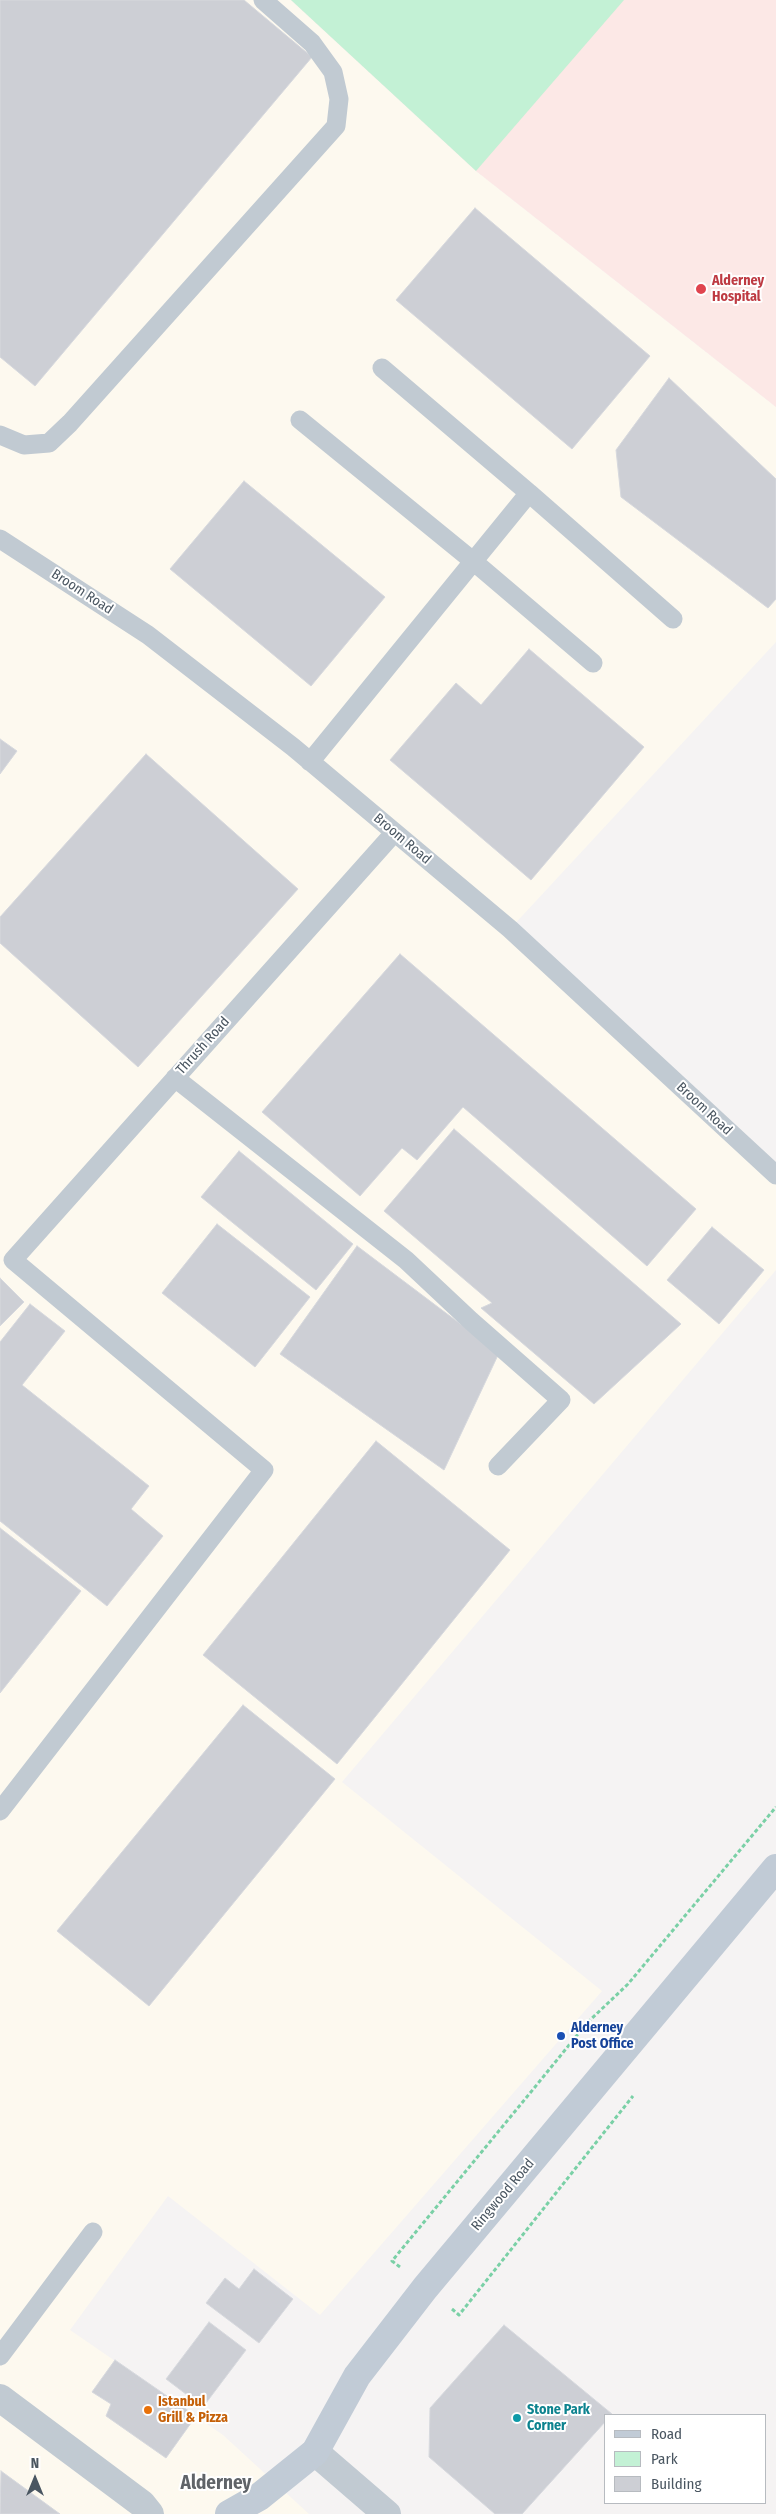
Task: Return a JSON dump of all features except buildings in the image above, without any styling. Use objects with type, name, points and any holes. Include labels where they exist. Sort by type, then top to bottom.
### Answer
[{"type":"main road","name":"Ringwood Road","points":[[229,2514],[259,2497],[315,2452],[357,2376],[425,2288],[776,1868]]},
{"type":"street","points":[[0,2398],[142,2504],[150,2514]]},
{"type":"street","points":[[315,2452],[386,2514]]},
{"type":"lane","points":[[0,435],[24,445],[49,443],[70,423],[336,126],[339,99],[333,72],[312,43],[263,0]]},
{"type":"lane","points":[[382,368],[674,619]]},
{"type":"lane","points":[[300,420],[473,561],[592,663]]},
{"type":"lane","points":[[310,762],[529,493]]},
{"type":"lane","name":"Broom Road","points":[[0,539],[148,635],[310,762],[510,929],[776,1176]]},
{"type":"lane","name":"Thrush Road","points":[[0,1811],[264,1470],[13,1260],[394,832]]},
{"type":"lane","points":[[175,1078],[406,1260],[470,1321],[561,1400],[498,1466]]},
{"type":"lane","points":[[0,2356],[93,2232]]},
{"type":"path","points":[[425,2288],[392,2261],[587,2023],[628,1984],[776,1807]]},
{"type":"shaded area","points":[[0,0],[291,0],[476,171],[776,407],[776,642],[510,929],[776,1175],[776,1270],[342,1782],[602,1991],[320,2315],[168,2196],[70,2330],[223,2435],[309,2514],[0,2514]]},
{"type":"shaded area","name":"Alderney Hospital","points":[[291,0],[776,0],[776,407],[476,171]]},
{"type":"green space","points":[[291,0],[624,0],[476,171]]},
{"type":"place","name":"Alderney Hospital","points":[[701,289]]},
{"type":"place","name":"Alderney Post Office","points":[[561,2036]]},
{"type":"place","name":"Istanbul Grill & Pizza","points":[[148,2410]]},
{"type":"place","name":"Stone Park Corner","points":[[517,2418]]},
{"type":"district","name":"Alderney","points":[[216,2484]]}]
